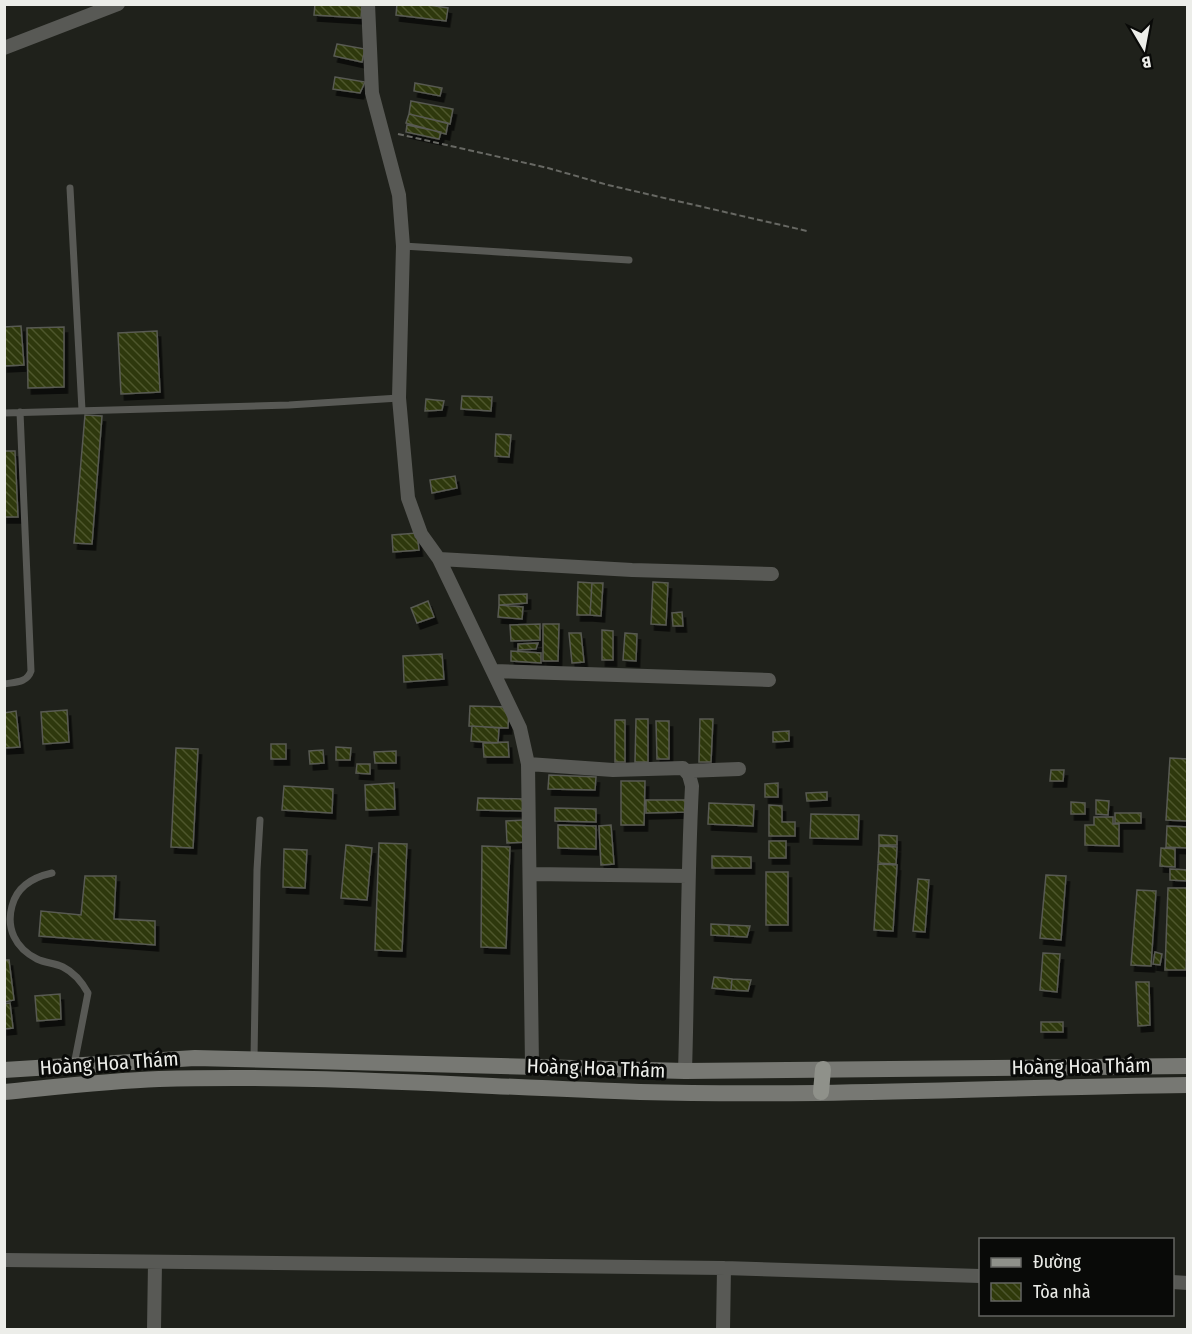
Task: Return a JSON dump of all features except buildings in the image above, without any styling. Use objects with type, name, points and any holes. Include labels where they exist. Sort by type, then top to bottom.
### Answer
[{"type":"main road","name":"Hoàng Hoa Thám","points":[[4,1070],[195,1058],[685,1071],[1188,1066]]},
{"type":"main road","points":[[822,1092],[824,1069]]},
{"type":"main road","name":"Hoàng Hoa Thám","points":[[4,1092],[157,1079],[236,1078],[426,1082],[642,1092],[822,1092],[1188,1085]]},
{"type":"street","points":[[368,4],[372,93],[399,195],[403,246],[399,398],[408,498],[421,534],[439,560],[520,728],[528,764],[532,1066]]},
{"type":"street","points":[[4,48],[118,5]]},
{"type":"street","points":[[439,560],[632,570],[772,574]]},
{"type":"street","points":[[494,671],[769,680]]},
{"type":"street","points":[[528,764],[613,770],[683,768],[689,775],[692,786],[685,1071]]},
{"type":"street","points":[[686,771],[739,769]]},
{"type":"street","points":[[531,874],[688,876]]},
{"type":"street","points":[[4,1260],[724,1268],[979,1276]]},
{"type":"street","points":[[154,1329],[156,1262]]},
{"type":"street","points":[[723,1329],[724,1268]]},
{"type":"lane","points":[[70,188],[82,410]]},
{"type":"lane","points":[[403,246],[629,260]]},
{"type":"lane","points":[[4,413],[289,405],[399,398]]},
{"type":"lane","points":[[4,684],[23,681],[31,671],[20,412]]},
{"type":"lane","points":[[254,1059],[260,820]]},
{"type":"lane","points":[[52,873],[35,877],[18,892],[9,915],[10,929],[14,939],[22,948],[36,958],[63,967],[74,974],[83,983],[88,993],[74,1066]]},
{"type":"path","points":[[380,130],[549,168],[608,185],[807,231]]}]
